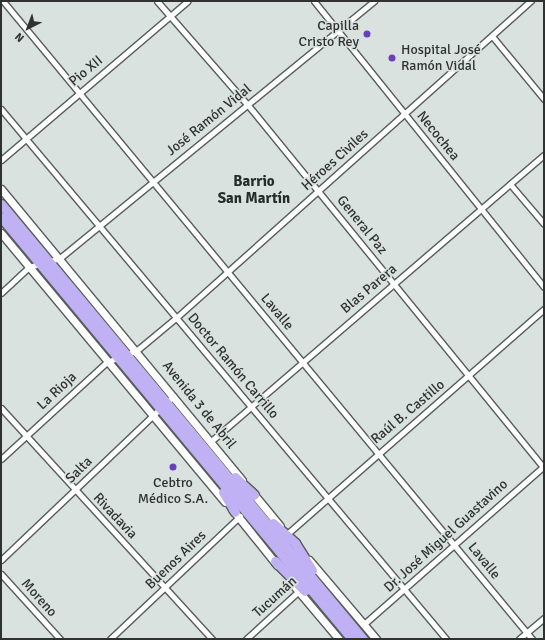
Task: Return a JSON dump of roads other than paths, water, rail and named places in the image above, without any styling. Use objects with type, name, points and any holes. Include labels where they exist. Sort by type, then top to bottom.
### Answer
[{"type":"highway","points":[[1,204],[45,264],[121,357],[248,506],[295,543],[309,581],[357,638]]},
{"type":"highway","points":[[1,217],[45,264]]},
{"type":"highway","points":[[185,433],[248,506]]},
{"type":"highway","name":"Avenida 3 de Abril","points":[[248,506],[309,581]]},
{"type":"highway","points":[[275,561],[309,581],[357,638]]},
{"type":"main road","name":"Avenida 3 de Abril","points":[[1,189],[60,258],[210,442],[248,506],[275,561]]},
{"type":"main road","name":"Avenida 3 de Abril","points":[[1,233],[151,415],[248,506],[287,534],[295,543]]},
{"type":"main road","name":"Avenida 3 de Abril","points":[[309,581],[364,624],[376,639]]},
{"type":"main road","name":"Avenida 3 de Abril","points":[[309,581],[339,639]]},
{"type":"street","name":"General Paz","points":[[157,1],[248,104],[468,377],[544,467]]},
{"type":"street","name":"Pio XII","points":[[1,160],[79,92],[188,1]]},
{"type":"street","name":"Necochea","points":[[314,1],[339,30],[544,287]]},
{"type":"street","name":"José Ramón Vidal","points":[[29,267],[45,264],[60,258],[374,1]]},
{"type":"street","name":"Héroes Civiles","points":[[136,352],[228,272],[531,1]]},
{"type":"street","name":"Lavalle","points":[[4,3],[154,180],[228,272],[532,639]]},
{"type":"street","points":[[492,36],[544,99]]},
{"type":"street","name":"Doctor Ramón Carrillo","points":[[1,109],[446,639]]},
{"type":"street","name":"Blas Parera","points":[[210,442],[544,155]]},
{"type":"street","points":[[510,184],[544,224]]},
{"type":"street","points":[[1,293],[29,267]]},
{"type":"street","name":"Raúl B. Castillo","points":[[287,534],[326,496],[468,377],[544,309]]},
{"type":"street","name":"La Rioja","points":[[1,458],[106,362],[136,352]]},
{"type":"street","name":"Salta","points":[[1,560],[75,491],[151,415],[173,396]]},
{"type":"street","name":"Rivadavia","points":[[1,408],[75,491],[212,639]]},
{"type":"street","name":"Dr. José Miguel Guastavino","points":[[364,624],[404,590],[453,542],[544,467]]},
{"type":"street","name":"Buenos Aires","points":[[110,639],[248,506]]},
{"type":"street","name":"Moreno","points":[[1,574],[60,639]]},
{"type":"street","name":"Tucumán","points":[[246,639],[309,581]]},
{"type":"street","points":[[519,639],[544,618]]},
{"type":"place","name":"Capilla Cristo Rey","points":[[367,34]]},
{"type":"place","name":"Hospital José Ramón Vidal","points":[[392,58]]},
{"type":"place","name":"Cebtro Médico S.A.","points":[[173,467]]},
{"type":"district","name":"Barrio San Martín","points":[[254,190]]}]
